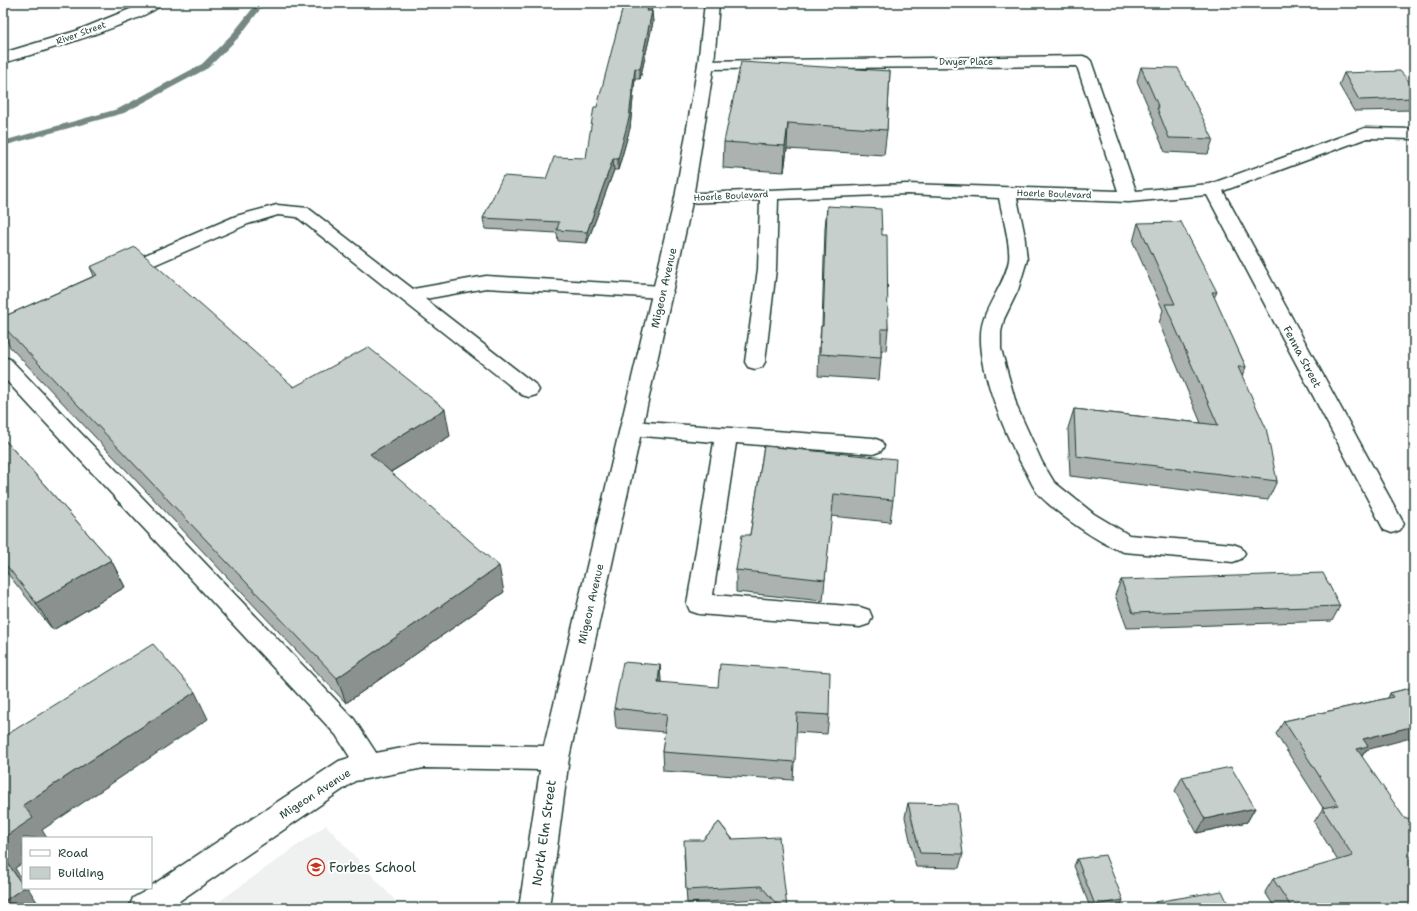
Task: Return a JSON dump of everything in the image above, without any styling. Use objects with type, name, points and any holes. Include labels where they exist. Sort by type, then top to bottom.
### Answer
[{"type":"street","name":"River Street","points":[[3,58],[53,44],[139,12],[156,3]]},
{"type":"street","name":"Migeon Avenue","points":[[144,908],[349,770],[424,756],[555,758],[684,198],[706,64],[712,3]]},
{"type":"street","name":"Dwyer Place","points":[[706,64],[1083,61],[1129,197]]},
{"type":"street","name":"Hoerle Boulevard","points":[[684,198],[907,189],[1129,197],[1213,189],[1365,133],[1414,134]]},
{"type":"street","name":"Fenna Street","points":[[1213,189],[1392,524]]},
{"type":"street","points":[[1007,193],[1016,232],[1018,260],[1008,290],[994,319],[991,332],[991,349],[1006,407],[1031,462],[1046,488],[1086,520],[1124,543],[1233,553]]},
{"type":"street","points":[[755,362],[767,269],[769,195]]},
{"type":"street","points":[[104,280],[242,220],[277,210],[302,212],[529,390]]},
{"type":"street","points":[[409,296],[486,282],[663,292]]},
{"type":"street","points":[[3,364],[345,727],[370,765]]},
{"type":"street","points":[[631,428],[872,446]]},
{"type":"street","points":[[726,435],[699,604],[860,617]]},
{"type":"street","name":"North Elm Street","points":[[534,908],[555,758]]},
{"type":"shaded area","name":"Forbes School","points":[[326,825],[402,908],[210,908]]},
{"type":"building","points":[[624,3],[650,3],[647,11],[652,11],[640,69],[635,68],[629,118],[618,159],[613,159],[587,232],[557,230],[559,222],[483,218],[503,176],[546,179],[554,157],[586,158],[594,107],[597,107]]},
{"type":"building","points":[[741,62],[890,71],[887,130],[788,123],[785,146],[724,142]]},
{"type":"building","points":[[1141,67],[1178,68],[1213,139],[1169,138],[1157,108],[1159,108]]},
{"type":"building","points":[[1400,71],[1414,87],[1414,98],[1359,100],[1344,73]]},
{"type":"building","points":[[827,206],[881,209],[882,235],[887,235],[888,329],[881,329],[881,358],[820,354],[821,326],[823,326]]},
{"type":"building","points":[[1181,222],[1217,292],[1212,292],[1246,367],[1238,367],[1266,428],[1277,481],[1076,456],[1074,409],[1218,425],[1165,304],[1175,304],[1138,223]]},
{"type":"building","points":[[135,247],[294,387],[368,347],[445,409],[370,454],[499,566],[337,678],[3,326],[3,317],[97,275],[90,267]]},
{"type":"building","points":[[3,438],[111,560],[36,603],[3,561]]},
{"type":"building","points":[[764,446],[896,459],[893,500],[834,494],[825,580],[736,570],[742,535],[750,535]]},
{"type":"building","points":[[1323,573],[1340,606],[1133,613],[1121,580]]},
{"type":"building","points":[[153,644],[195,692],[23,805],[33,818],[3,838],[3,737]]},
{"type":"building","points":[[623,662],[660,665],[658,682],[718,687],[720,664],[830,672],[829,715],[797,713],[795,762],[662,752],[667,714],[614,708]]},
{"type":"building","points":[[1414,687],[1414,726],[1363,739],[1368,746],[1357,749],[1405,819],[1414,817],[1414,905],[1402,908],[1292,908],[1273,879],[1353,856],[1322,808],[1338,805],[1284,721],[1393,697],[1390,693]]},
{"type":"building","points":[[1231,767],[1255,808],[1205,819],[1182,777]]},
{"type":"building","points":[[908,803],[957,804],[963,854],[920,853]]},
{"type":"building","points":[[719,822],[732,839],[779,837],[787,908],[780,908],[761,886],[686,890],[684,840],[703,840]]},
{"type":"building","points":[[1105,855],[1123,900],[1095,905],[1077,859]]},
{"type":"building","points":[[3,856],[22,884],[22,889],[3,902]]},
{"type":"building","points":[[1222,891],[1230,908],[1157,908],[1155,902]]},
{"type":"building","points":[[1099,906],[1100,908],[1077,908]]},
{"type":"waterway","points":[[3,144],[121,111],[205,66],[236,35],[261,3]]},
{"type":"place","name":"Forbes School","points":[[316,867]]}]
